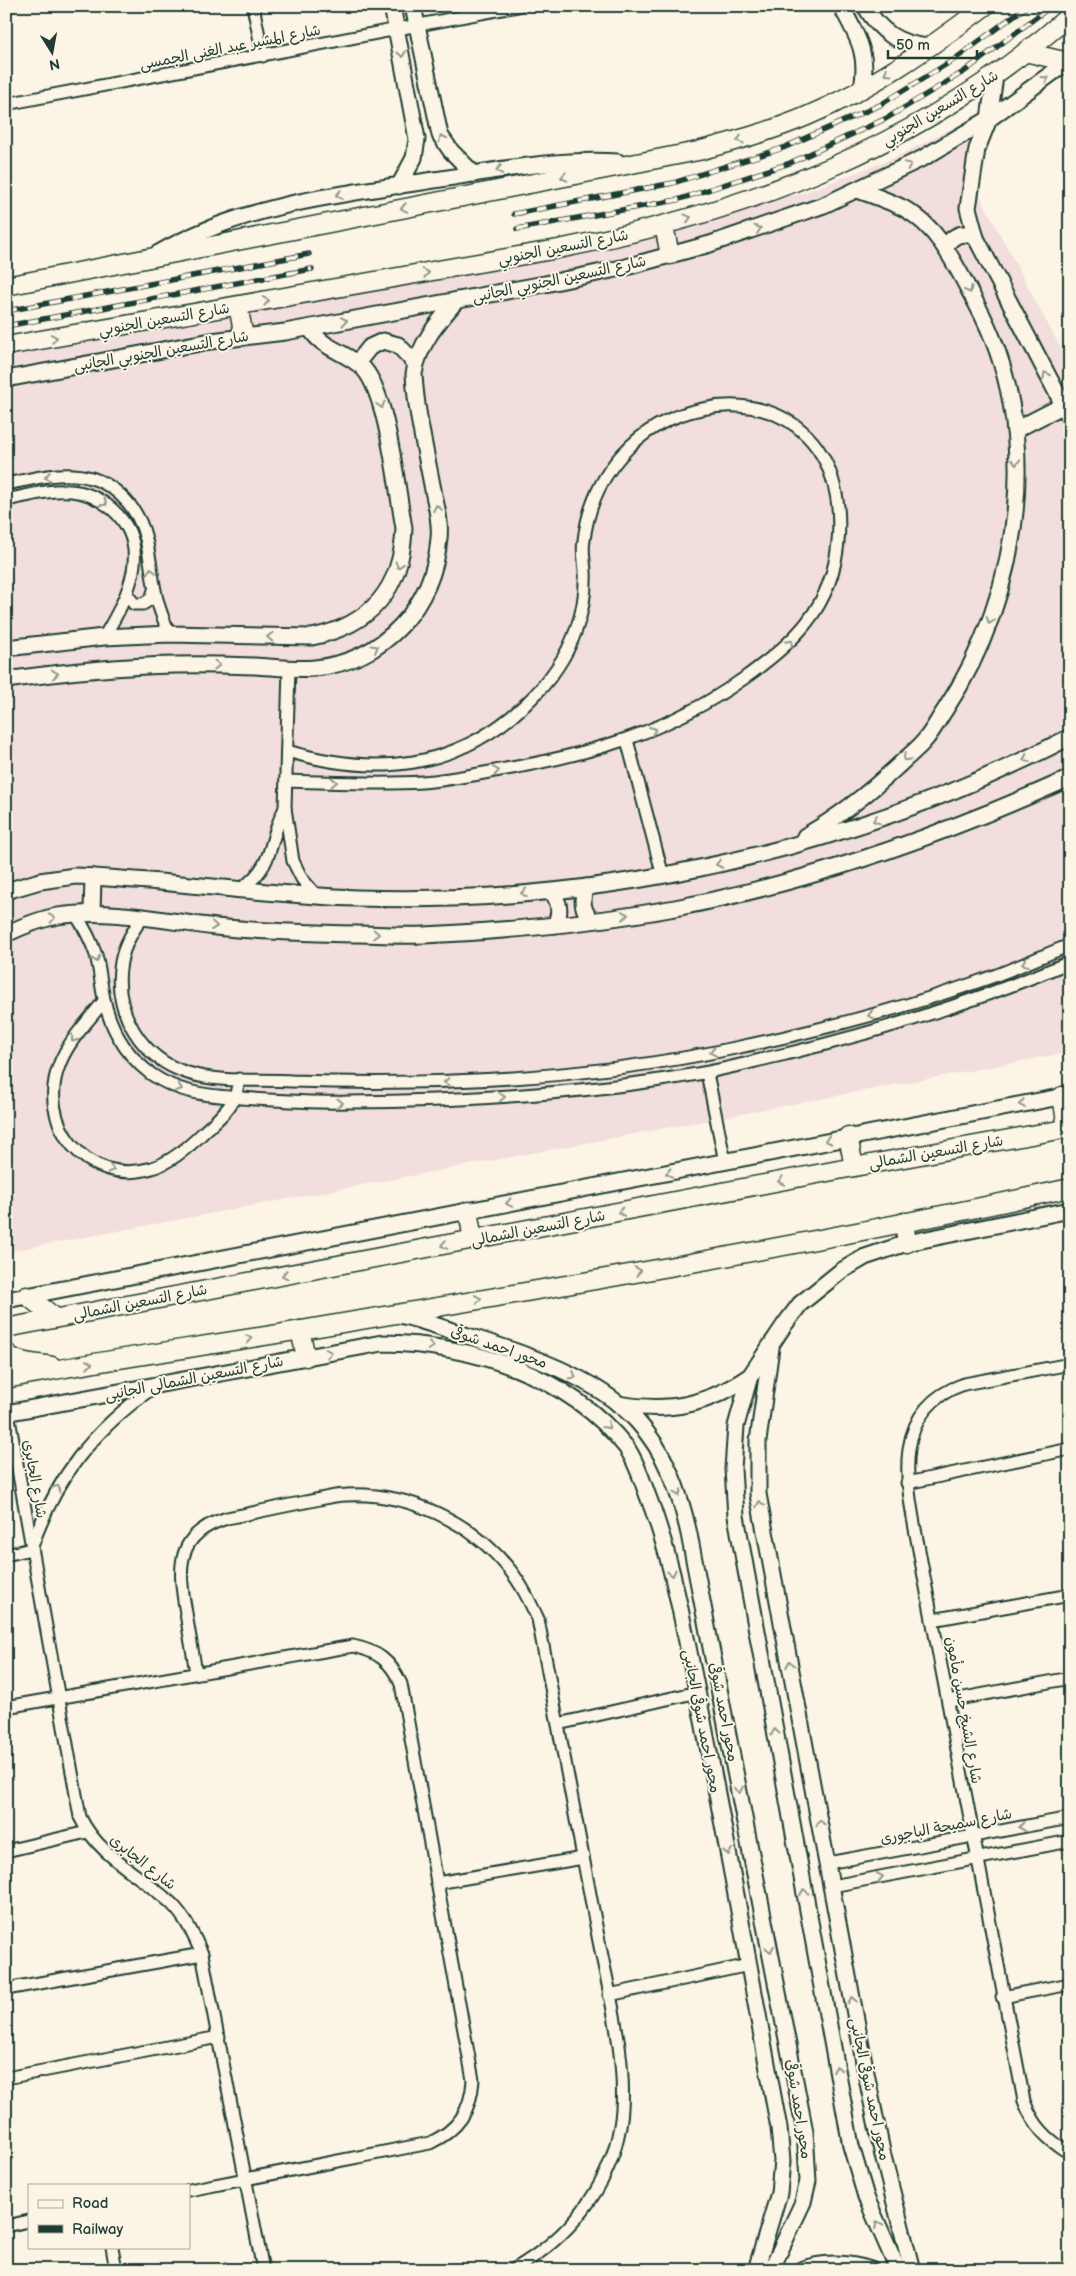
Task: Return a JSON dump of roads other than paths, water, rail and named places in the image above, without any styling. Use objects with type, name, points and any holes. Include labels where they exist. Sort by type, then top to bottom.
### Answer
[{"type":"main road","points":[[7,284],[698,151],[740,140],[806,117],[862,88],[928,47],[985,6]]},
{"type":"main road","name":"شارع التسعين الجنوبي","points":[[6,346],[549,251],[664,226],[780,188],[860,155],[919,124],[995,76],[1070,14]]},
{"type":"main road","points":[[1025,52],[1069,61]]},
{"type":"main road","points":[[664,226],[670,255]]},
{"type":"main road","points":[[238,306],[244,336]]},
{"type":"main road","points":[[1066,1096],[1068,1128]]},
{"type":"main road","name":"شارع التسعين الشمالى","points":[[6,1328],[1068,1128]]},
{"type":"main road","points":[[848,1136],[854,1167]]},
{"type":"main road","points":[[6,1379],[62,1368],[395,1314],[904,1222],[1070,1188]]},
{"type":"main road","points":[[468,1211],[473,1240]]},
{"type":"main road","points":[[904,1222],[907,1243]]},
{"type":"main road","points":[[27,1296],[56,1318]]},
{"type":"main road","points":[[6,1339],[27,1324]]},
{"type":"main road","points":[[300,1330],[306,1357]]},
{"type":"main road","points":[[6,1352],[9,1356],[23,1361],[62,1368]]},
{"type":"street","points":[[253,6],[264,56]]},
{"type":"street","points":[[392,6],[417,139],[414,158],[399,186]]},
{"type":"street","points":[[413,6],[440,135],[451,151],[474,174]]},
{"type":"street","name":"شارع المشير عبد الغنى الجمسى","points":[[12,103],[518,6]]},
{"type":"street","points":[[841,6],[864,52],[866,71],[862,88]]},
{"type":"street","points":[[865,6],[876,23],[895,40],[905,44],[928,47]]},
{"type":"street","name":"شارع التسعين الجنوبي الجانبى","points":[[6,379],[244,336],[310,328],[586,276],[670,255],[789,218],[858,190],[923,158],[989,119],[1069,61]]},
{"type":"street","points":[[995,76],[989,119],[977,149],[968,208],[976,238],[1066,412],[1015,430]]},
{"type":"street","points":[[6,115],[12,103]]},
{"type":"street","points":[[150,258],[192,235],[262,210],[474,174],[564,162],[635,163]]},
{"type":"street","points":[[784,848],[828,823],[869,794],[925,740],[977,656],[996,605],[1010,552],[1016,487],[1015,430],[1008,385],[996,348],[982,315],[945,247],[926,224],[907,210],[858,190]]},
{"type":"street","points":[[945,247],[955,236],[970,234],[976,238]]},
{"type":"street","points":[[6,680],[97,670],[175,665],[314,668],[338,664],[362,655],[383,643],[402,626],[418,607],[429,585],[437,561],[439,522],[415,386],[416,363],[425,342],[457,300]]},
{"type":"street","points":[[6,648],[104,638],[170,634],[312,637],[350,626],[366,615],[380,601],[391,585],[399,567],[403,548],[404,528],[383,412],[372,382],[357,363],[322,343],[310,328]]},
{"type":"street","points":[[357,363],[370,347],[383,341],[398,345],[416,363]]},
{"type":"street","points":[[286,751],[340,763],[372,765],[407,763],[456,752],[500,727],[548,681],[572,641],[584,599],[583,545],[587,523],[601,483],[620,454],[651,430],[675,418],[700,409],[742,406],[780,416],[810,438],[824,458],[833,480],[838,535],[834,566],[824,594],[810,620],[778,654],[692,711],[627,740],[563,757],[453,778],[421,782],[286,781]]},
{"type":"street","points":[[6,484],[60,475],[75,475],[92,478],[114,490],[133,508],[141,522],[146,539],[154,590],[170,634]]},
{"type":"street","points":[[6,500],[52,491],[70,490],[87,494],[103,502],[123,522],[132,541],[135,562],[127,594],[104,638]]},
{"type":"street","points":[[127,594],[131,601],[139,605],[151,599],[154,590]]},
{"type":"street","points":[[289,668],[285,808],[293,861],[302,879],[315,894]]},
{"type":"street","points":[[6,892],[40,881],[75,876],[354,898],[409,898],[552,892],[663,876],[784,848],[836,833],[988,777],[1070,737]]},
{"type":"street","points":[[627,740],[663,876]]},
{"type":"street","points":[[6,934],[38,921],[57,916],[92,913],[142,917],[216,927],[294,932],[413,935],[555,925],[591,920],[683,906],[822,872],[946,830],[1070,778]]},
{"type":"street","points":[[241,889],[264,867],[285,808]]},
{"type":"street","points":[[92,913],[93,877]]},
{"type":"street","points":[[586,887],[582,905],[591,920]]},
{"type":"street","points":[[552,892],[560,908],[559,917],[555,925]]},
{"type":"street","points":[[76,915],[84,927],[96,954],[107,1013],[118,1036],[132,1056],[151,1073],[173,1086],[195,1094],[308,1103],[446,1101],[560,1093],[707,1073],[825,1044],[930,1015],[1027,980],[1070,962]]},
{"type":"street","points":[[142,917],[129,938],[121,961],[120,977],[124,1010],[134,1032],[147,1048],[174,1067],[197,1075],[239,1079],[346,1083],[445,1082],[559,1074],[668,1060],[732,1049],[888,1011],[995,976],[1070,945]]},
{"type":"street","points":[[104,1001],[68,1047],[59,1064],[54,1085],[57,1121],[68,1141],[84,1156],[101,1166],[121,1172],[142,1171],[161,1165],[177,1155],[200,1136],[235,1098],[239,1079]]},
{"type":"street","points":[[820,1029],[825,1044]]},
{"type":"street","points":[[707,1073],[725,1162]]},
{"type":"street","points":[[6,1300],[725,1162],[848,1136],[1066,1096]]},
{"type":"street","points":[[898,2270],[866,2197],[851,2146],[736,1516],[733,1469],[736,1426],[750,1376],[800,1304],[841,1271],[865,1257],[907,1243],[1069,1211]]},
{"type":"street","name":"محور احمد شوقى","points":[[395,1314],[427,1321],[518,1351],[561,1369],[618,1404],[637,1421],[656,1446],[671,1474],[682,1503],[805,2132],[808,2181],[804,2202],[771,2270]]},
{"type":"street","name":"محور احمد شوقى الجانبى","points":[[382,1343],[406,1343],[486,1357],[524,1370],[596,1414],[628,1449],[660,1526],[673,1572],[698,1692],[779,2128],[782,2161],[779,2193],[756,2270]]},
{"type":"street","name":"شارع التسعين الشمالى الجانبى","points":[[7,1413],[382,1343]]},
{"type":"street","name":"محور احمد شوقى الجانبى","points":[[772,1344],[758,1441],[758,1494],[828,1863],[845,1967],[875,2118],[912,2270]]},
{"type":"street","name":"شارع الشيخ حسن مأمون","points":[[1070,1364],[964,1384],[949,1389],[932,1400],[919,1417],[911,1435],[907,1457],[907,1483],[1002,1997],[1024,2102],[1029,2115],[1037,2127],[1052,2143],[1070,2153]]},
{"type":"street","points":[[618,1404],[641,1408],[688,1405],[731,1389],[750,1376]]},
{"type":"street","points":[[6,1555],[31,1549],[41,1521],[54,1494],[80,1454],[102,1428],[128,1405],[158,1384]]},
{"type":"street","name":"شارع الجابرى","points":[[7,1413],[76,1802],[87,1832],[98,1846],[174,1906],[190,1928],[202,1954],[264,2270]]},
{"type":"street","points":[[907,1483],[1070,1449]]},
{"type":"street","points":[[196,1673],[180,1580],[180,1563],[186,1547],[196,1533],[210,1523],[227,1518],[345,1495],[378,1496],[411,1503],[433,1510],[464,1528],[495,1553],[510,1570],[526,1594],[538,1619],[609,1995],[623,2085],[620,2126],[609,2166],[590,2202],[576,2220],[548,2248],[513,2270]]},
{"type":"street","points":[[932,1620],[1070,1595]]},
{"type":"street","points":[[6,1708],[353,1646],[369,1650],[388,1662],[401,1684],[473,2080],[472,2096],[462,2120],[444,2136],[430,2143],[190,2190]]},
{"type":"street","points":[[948,1701],[1070,1678]]},
{"type":"street","points":[[558,1724],[698,1692]]},
{"type":"street","name":"شارع سميحة الباجورى","points":[[828,1863],[1070,1818]]},
{"type":"street","points":[[6,1850],[87,1832]]},
{"type":"street","points":[[832,1886],[1070,1842]]},
{"type":"street","points":[[437,1883],[583,1858]]},
{"type":"street","points":[[6,1989],[202,1954]]},
{"type":"street","points":[[609,1995],[749,1965]]},
{"type":"street","points":[[1002,1997],[1070,1984]]},
{"type":"street","points":[[6,2078],[219,2037]]},
{"type":"street","points":[[6,2226],[28,2221]]},
{"type":"street","points":[[112,2248],[116,2270]]},
{"type":"street","points":[[801,2270],[831,2264],[857,2266],[871,2270]]},
{"type":"railway","points":[[514,214],[673,183],[783,148],[880,105],[955,59],[1027,6]]},
{"type":"railway","points":[[517,229],[677,200],[790,163],[887,118],[965,71],[1051,6]]},
{"type":"railway","points":[[6,311],[309,254]]},
{"type":"railway","points":[[6,326],[312,269]]}]
